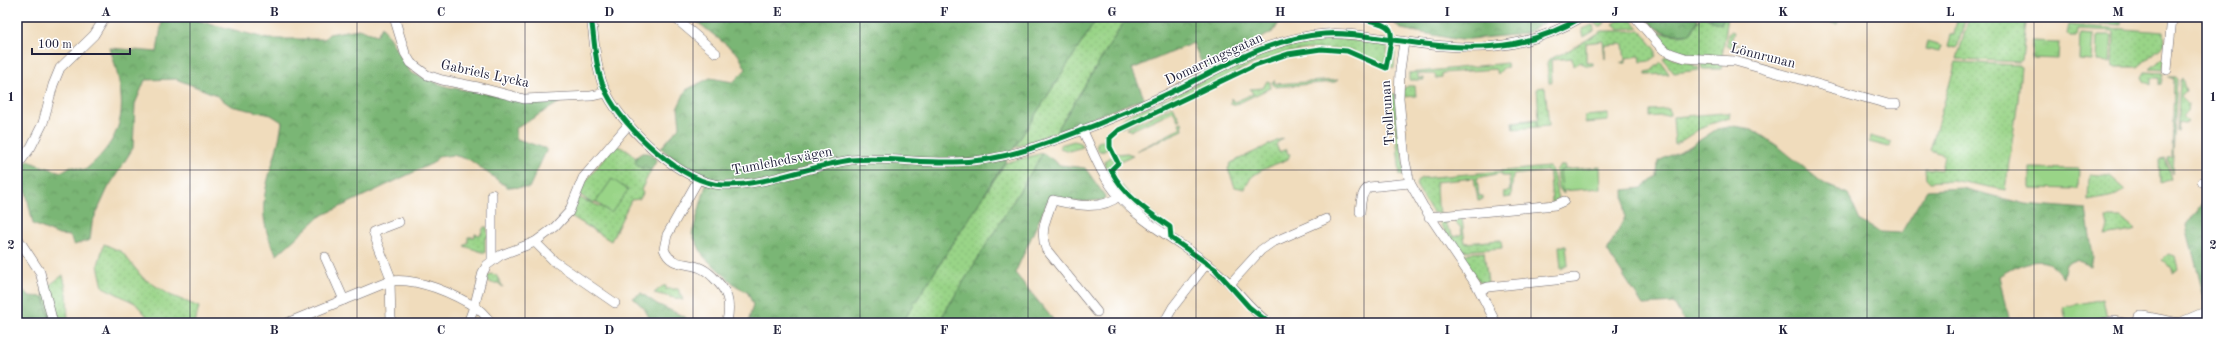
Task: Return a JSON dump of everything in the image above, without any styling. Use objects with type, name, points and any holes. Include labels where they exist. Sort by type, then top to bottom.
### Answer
[{"type":"street","points":[[17,166],[31,147],[43,123],[52,85],[60,68],[94,36],[105,17]]},
{"type":"street","name":"Gabriels Lycka","points":[[394,17],[405,53],[411,63],[427,75],[442,80],[478,86],[524,99],[591,96],[606,93]]},
{"type":"street","name":"Tumlehedsvägen","points":[[591,17],[597,59],[606,93],[629,124],[676,167],[698,180],[722,185],[743,184],[842,161],[868,158],[954,162],[979,161],[1013,154],[1049,142]]},
{"type":"street","points":[[674,17],[716,53]]},
{"type":"street","name":"Domarringsgatan","points":[[1049,142],[1165,95],[1262,48],[1286,40],[1315,35],[1344,33],[1458,48],[1509,45],[1538,38],[1582,17]]},
{"type":"street","name":"Lönnrunan","points":[[1635,17],[1664,50],[1673,54],[1685,58],[1735,61],[1888,104],[1896,104]]},
{"type":"street","points":[[2167,70],[2172,17]]},
{"type":"street","name":"Trollrunan","points":[[1404,42],[1400,70],[1399,98],[1405,160],[1410,183],[1429,217],[1480,290],[1496,323]]},
{"type":"street","points":[[468,323],[474,307],[483,272],[492,260],[535,242],[545,236],[565,217],[583,178],[629,124]]},
{"type":"street","points":[[1082,129],[1101,169],[1119,196],[1156,227],[1207,263],[1230,284],[1249,307],[1269,323]]},
{"type":"street","points":[[698,180],[667,235],[664,249],[671,260],[679,264],[695,266],[703,269],[724,289],[729,302],[727,322]]},
{"type":"street","points":[[1360,212],[1361,200],[1365,190],[1369,187],[1410,183]]},
{"type":"street","points":[[492,194],[492,260]]},
{"type":"street","points":[[1097,312],[1046,248],[1042,240],[1043,227],[1053,200],[1078,205],[1103,205],[1112,202],[1119,196]]},
{"type":"street","points":[[1429,217],[1555,205],[1564,201]]},
{"type":"street","points":[[1230,284],[1260,250],[1271,243],[1326,219]]},
{"type":"street","points":[[391,322],[391,281],[373,232],[399,222]]},
{"type":"street","points":[[17,237],[40,272],[52,323]]},
{"type":"street","points":[[535,242],[554,261],[615,303]]},
{"type":"street","points":[[325,257],[344,300]]},
{"type":"street","points":[[1164,323],[1173,306],[1207,263]]},
{"type":"street","points":[[1480,290],[1488,287],[1575,278]]},
{"type":"street","points":[[287,323],[391,281],[409,280],[427,285],[479,309],[490,323]]},
{"type":"street","points":[[2135,323],[2136,318],[2143,316],[2179,323],[2207,311]]},
{"type":"street","points":[[2102,323],[2113,321],[2124,323]]},
{"type":"green space","points":[[1600,16],[1605,21],[1600,26],[1595,21]]},
{"type":"green space","points":[[171,17],[185,17],[268,39],[324,39],[329,34],[358,29],[377,35],[382,26],[411,73],[448,87],[522,100],[565,99],[515,129],[517,139],[547,149],[529,188],[507,187],[470,160],[453,155],[438,157],[433,163],[319,217],[277,255],[268,237],[264,220],[264,204],[266,188],[279,140],[282,122],[271,115],[231,106],[214,94],[176,79],[145,80],[135,104],[133,148],[108,188],[92,223],[90,240],[74,245],[70,236],[59,235],[33,224],[25,187],[17,178],[17,174],[28,160],[35,164],[61,172],[71,166],[85,170],[100,156],[111,142],[121,114],[119,84],[110,48],[157,52],[162,20]]},
{"type":"green space","points":[[691,17],[1098,17],[902,323],[748,323],[753,305],[748,293],[735,285],[704,257],[692,234],[708,178],[683,167],[661,148],[680,126],[678,107],[686,90],[710,78],[733,82],[746,69],[738,54]]},
{"type":"green space","points":[[1098,17],[1127,17],[1056,132],[1014,148]]},
{"type":"green space","points":[[1127,17],[1282,17],[1274,31],[1205,71],[1193,43],[1132,69],[1144,98],[1056,132]]},
{"type":"green space","points":[[1381,17],[1555,17],[1524,34],[1460,40],[1401,29],[1389,19]]},
{"type":"green space","points":[[1624,17],[1629,17],[1639,28],[1619,29],[1613,24]]},
{"type":"green space","points":[[1645,17],[1697,17],[1698,20],[1691,33],[1677,34],[1660,30]]},
{"type":"green space","points":[[1701,17],[1707,17],[1721,24],[1724,17],[1728,17],[1722,56],[1694,56],[1669,49],[1652,32],[1679,35],[1691,33]]},
{"type":"green space","points":[[1707,17],[1724,17],[1721,24],[1708,19]]},
{"type":"green space","points":[[1825,17],[1839,17],[1837,24],[1824,21]]},
{"type":"green space","points":[[1949,17],[1966,17],[1956,48],[1948,46],[1951,35],[1954,35],[1957,20]]},
{"type":"green space","points":[[1969,17],[2007,17],[2026,23],[2022,60],[2019,62],[1957,59]]},
{"type":"green space","points":[[2068,17],[2121,17],[2121,25],[2068,21]]},
{"type":"green space","points":[[1593,25],[1594,31],[1584,37],[1582,29]]},
{"type":"green space","points":[[2069,25],[2164,32],[2165,44],[2138,67],[2113,67],[2114,31],[2077,29],[2076,37],[2070,37],[2067,34]]},
{"type":"green space","points":[[1602,31],[1641,31],[1656,50],[1656,56],[1649,61],[1641,62],[1640,56],[1626,58],[1626,63],[1620,63],[1625,61],[1623,44],[1605,45],[1605,59],[1603,41],[1586,43],[1586,63],[1593,63],[1593,65],[1588,66],[1579,62],[1573,66],[1572,58],[1551,60],[1552,82],[1549,83],[1547,63],[1549,59],[1564,53]]},
{"type":"green space","points":[[1731,31],[1734,32],[1731,42],[1734,43],[1732,47],[1727,45],[1728,33]]},
{"type":"green space","points":[[2080,33],[2094,34],[2092,61],[2079,60]]},
{"type":"green space","points":[[2098,35],[2112,35],[2110,62],[2097,61]]},
{"type":"green space","points":[[1332,38],[1384,44],[1388,49],[1385,64],[1381,66],[1352,51],[1340,49],[1309,49],[1281,54],[1254,64],[1121,128],[1117,124],[1133,113],[1265,53],[1309,41]]},
{"type":"green space","points":[[2032,41],[2059,42],[2058,59],[2032,58]]},
{"type":"green space","points":[[1927,42],[1941,46],[1939,52],[1925,49]]},
{"type":"green space","points":[[1391,48],[1395,52],[1394,68],[1388,66]]},
{"type":"green space","points":[[1667,56],[1694,64],[1694,67],[1698,67],[1699,70],[1674,73],[1663,59]]},
{"type":"green space","points":[[2162,58],[2164,59],[2163,70],[2149,69]]},
{"type":"green space","points":[[1661,62],[1669,74],[1646,75],[1646,72],[1651,71]]},
{"type":"green space","points":[[1956,62],[2018,65],[2021,67],[2018,100],[2005,190],[1953,180],[1930,182],[1926,178],[1925,168],[1941,170],[1944,155],[1930,150]]},
{"type":"green space","points":[[1507,63],[1508,67],[1503,68],[1498,74],[1495,69],[1442,73],[1442,78],[1436,79],[1435,74],[1418,74],[1418,78],[1424,78],[1424,80],[1409,80],[1409,73]]},
{"type":"green space","points":[[1722,63],[1721,69],[1702,69],[1701,64]]},
{"type":"green space","points":[[2145,72],[2163,73],[2161,84],[2159,85],[2159,78],[2151,78],[2151,85],[2144,81],[2142,77]]},
{"type":"green space","points":[[2168,77],[2176,77],[2177,80],[2172,174],[2167,158],[2172,157],[2174,79]]},
{"type":"green space","points":[[2182,78],[2186,92],[2181,97],[2188,104],[2187,111],[2182,115],[2188,121],[2185,123],[2179,122],[2177,132],[2180,81]]},
{"type":"green space","points":[[1274,80],[1275,84],[1338,80],[1335,82],[1275,87],[1272,83]]},
{"type":"green space","points":[[1267,81],[1270,82],[1270,88],[1235,105],[1231,104],[1231,98],[1234,102],[1253,94],[1250,89],[1263,88]]},
{"type":"green space","points":[[1408,86],[1415,86],[1416,96],[1403,97],[1403,89]]},
{"type":"green space","points":[[1545,87],[1549,126],[1537,127],[1536,120],[1514,122],[1513,129],[1512,122],[1539,119],[1537,88]]},
{"type":"green space","points":[[1392,94],[1396,94],[1405,176],[1400,175]]},
{"type":"green space","points":[[1173,106],[1180,120],[1178,120],[1173,111],[1130,131],[1129,129],[1126,129]]},
{"type":"green space","points":[[1669,109],[1670,115],[1650,117],[1650,110]]},
{"type":"green space","points":[[1730,113],[1729,118],[1704,126],[1675,145],[1673,117]]},
{"type":"green space","points":[[1608,114],[1608,121],[1585,123],[1585,116]]},
{"type":"green space","points":[[1537,120],[1537,127],[1514,129],[1514,122]]},
{"type":"green space","points":[[1182,122],[1183,130],[1136,151],[1181,128],[1179,123]]},
{"type":"green space","points":[[1734,126],[1752,129],[1779,147],[1824,184],[1848,194],[1860,221],[1880,232],[1901,233],[1927,190],[1962,188],[2025,204],[2086,209],[2093,257],[2091,266],[2076,260],[2066,264],[2063,278],[2050,264],[2038,261],[2024,264],[1999,276],[2009,323],[1685,323],[1674,303],[1643,305],[1607,251],[1625,217],[1624,190],[1642,188],[1657,176],[1658,161],[1689,147],[1717,129]]},
{"type":"green space","points":[[1870,136],[1891,142],[1889,147],[1869,142]]},
{"type":"green space","points":[[1283,138],[1276,144],[1279,152],[1287,149],[1287,153],[1290,154],[1288,159],[1256,173],[1247,183],[1245,189],[1235,187],[1228,169],[1231,163]]},
{"type":"green space","points":[[1102,140],[1106,142],[1108,146],[1106,150],[1102,152],[1098,150],[1096,146],[1098,142]]},
{"type":"green space","points":[[1074,141],[1080,143],[1083,147],[1069,151],[1060,148],[1060,145]]},
{"type":"green space","points":[[617,146],[632,154],[641,168],[651,170],[641,190],[643,193],[640,199],[631,200],[611,241],[571,216],[578,197],[611,213],[612,179],[596,202],[590,202],[579,194],[583,185],[613,147]]},
{"type":"green space","points":[[642,153],[649,153],[657,160],[651,170],[641,168],[636,165],[636,157]]},
{"type":"green space","points":[[1043,153],[938,323],[902,323],[1005,163]]},
{"type":"green space","points":[[1043,153],[1060,165],[1085,168],[1105,196],[1104,200],[1078,202],[1050,196],[1015,273],[1056,323],[938,323]]},
{"type":"green space","points":[[1127,153],[1133,155],[1118,162],[1115,154]]},
{"type":"green space","points":[[1113,155],[1117,163],[1105,169],[1104,161]]},
{"type":"green space","points":[[2165,158],[2171,179],[2161,183],[2160,159]]},
{"type":"green space","points":[[1560,166],[1565,166],[1565,170],[1560,171],[1564,194],[1558,189],[1556,170]]},
{"type":"green space","points":[[1549,167],[1553,172],[1558,198],[1552,203],[1550,176],[1548,171],[1513,175],[1511,197],[1504,198],[1503,192],[1510,191],[1509,176],[1502,176],[1501,173],[1477,178],[1479,196],[1483,196],[1483,199],[1478,200],[1474,178],[1436,182],[1437,206],[1439,207],[1440,213],[1433,213],[1416,185],[1418,180],[1422,178]]},
{"type":"green space","points":[[1600,167],[1601,188],[1562,191],[1560,170]]},
{"type":"green space","points":[[2030,168],[2079,169],[2078,189],[2030,188]]},
{"type":"green space","points":[[1109,169],[1131,197],[1167,226],[1164,230],[1140,210],[1112,180],[1106,171]]},
{"type":"green space","points":[[2090,174],[2110,176],[2126,190],[2114,196],[2088,201]]},
{"type":"green space","points":[[612,179],[628,190],[611,213],[596,202]]},
{"type":"green space","points":[[2207,196],[2207,301],[2205,301],[2186,226]]},
{"type":"green space","points":[[1462,218],[1465,243],[1501,240],[1502,248],[1463,251],[1465,255],[1469,253],[1484,252],[1488,283],[1483,284],[1478,280],[1440,224],[1443,220],[1448,219],[1449,222],[1445,224],[1454,237],[1462,234],[1461,228],[1455,221],[1456,219]]},
{"type":"green space","points":[[2106,218],[2122,218],[2135,229],[2133,231],[2105,236],[2108,227]]},
{"type":"green space","points":[[484,227],[487,227],[488,237],[485,238],[485,253],[464,246],[468,243],[468,237],[475,237],[475,234],[480,235]]},
{"type":"green space","points":[[104,244],[122,252],[143,278],[170,295],[199,307],[195,323],[153,323],[135,303],[103,287],[98,265]]},
{"type":"green space","points":[[1559,246],[1566,246],[1568,265],[1561,269]]},
{"type":"green space","points":[[2169,254],[2175,256],[2178,269],[2173,273],[2173,269],[2162,261]]},
{"type":"green space","points":[[490,274],[496,275],[503,287],[498,283],[491,283],[486,278]]},
{"type":"green space","points":[[63,275],[67,294],[68,323],[51,323],[43,290]]},
{"type":"green space","points":[[663,286],[666,286],[666,289],[678,289],[683,300],[654,293]]},
{"type":"green space","points":[[17,292],[26,292],[29,296],[44,297],[51,323],[17,323]]},
{"type":"green space","points":[[641,293],[657,304],[685,317],[691,323],[652,323],[644,308],[633,298]]},
{"type":"green space","points":[[2103,299],[2107,318],[2083,323],[2067,323],[2063,307]]},
{"type":"cycle path","points":[[591,17],[600,76],[607,94],[615,108],[656,152],[673,165],[690,175],[707,182],[723,185],[771,179],[851,160],[877,159],[963,162],[1008,155],[1044,144],[1096,125],[1165,95],[1242,57],[1282,42],[1303,37],[1325,34],[1344,34],[1449,47],[1494,46],[1516,43],[1538,37],[1560,29],[1582,17]]},
{"type":"cycle path","points":[[1269,323],[1249,307],[1215,269],[1171,238],[1170,227],[1145,209],[1122,187],[1111,170],[1118,163],[1110,147],[1110,138],[1119,130],[1255,65],[1288,54],[1321,49],[1347,51],[1386,68],[1391,43],[1390,30],[1386,26],[1379,23],[1354,17]]}]
